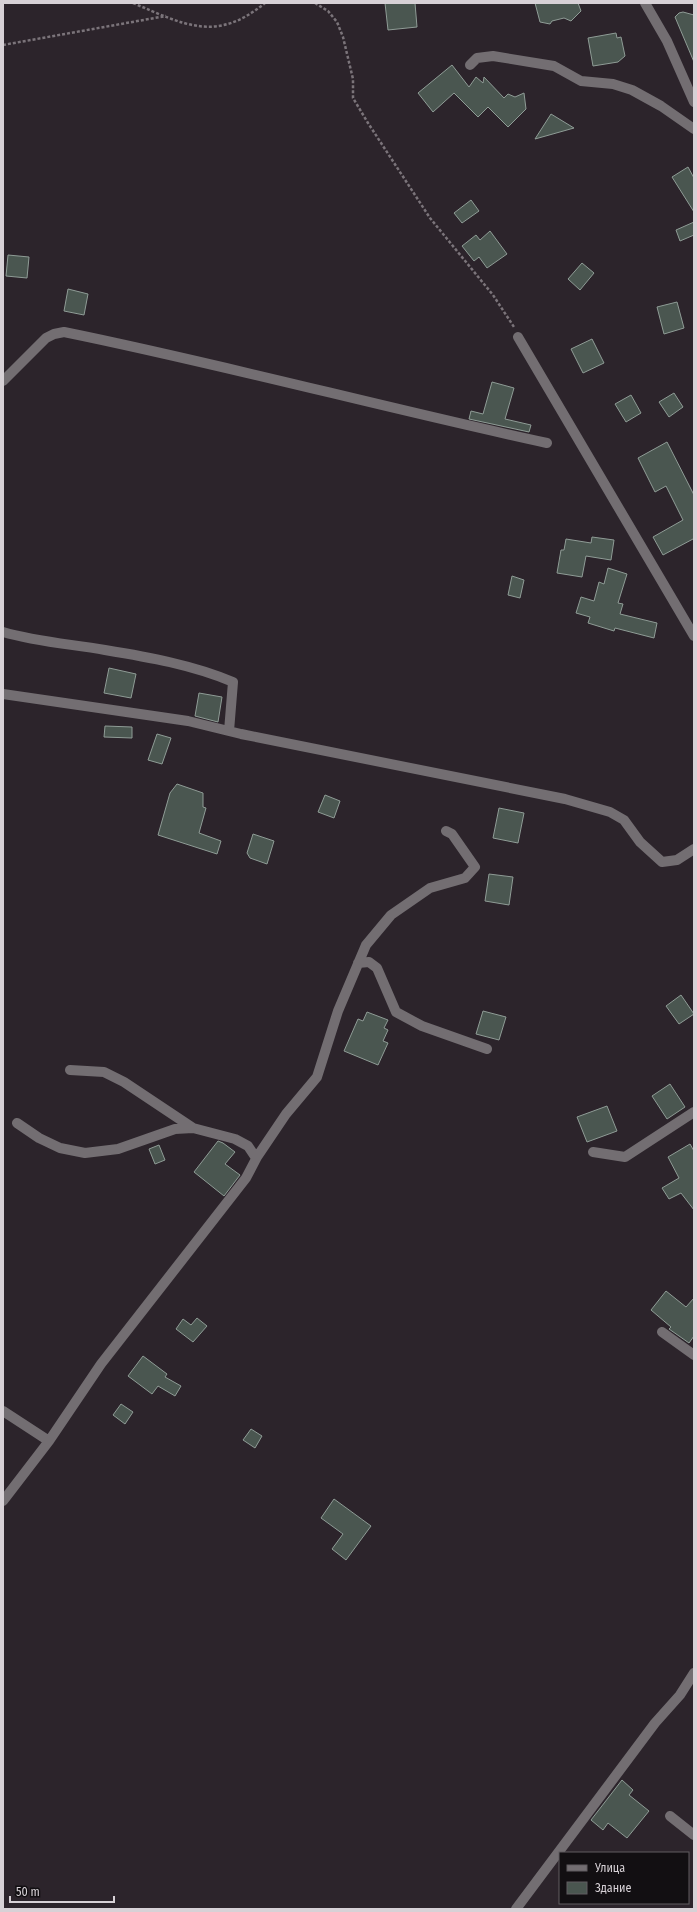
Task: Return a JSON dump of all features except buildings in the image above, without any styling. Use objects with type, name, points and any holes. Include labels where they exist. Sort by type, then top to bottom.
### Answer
[{"type":"street","points":[[645,3],[667,41],[694,102]]},
{"type":"street","points":[[470,66],[477,58],[493,56],[554,66],[580,81],[613,84],[632,90],[661,106],[694,129]]},
{"type":"street","points":[[3,381],[46,338],[54,334],[64,332],[182,356],[401,410],[547,443]]},
{"type":"street","points":[[518,337],[694,636]]},
{"type":"street","points":[[3,632],[27,639],[106,650],[207,671],[233,682],[229,731]]},
{"type":"street","points":[[3,694],[188,721],[229,731],[542,795],[610,812],[624,820],[640,842],[662,862],[677,860],[694,849]]},
{"type":"street","points":[[3,1501],[48,1441],[100,1364],[246,1178],[256,1158],[286,1114],[317,1078],[338,1011],[366,945],[391,915],[430,888],[465,878],[475,867],[452,834],[446,832]]},
{"type":"street","points":[[358,963],[369,962],[377,968],[396,1012],[422,1026],[487,1049]]},
{"type":"street","points":[[70,1070],[104,1072],[124,1082],[194,1128]]},
{"type":"street","points":[[593,1152],[625,1157],[694,1112]]},
{"type":"street","points":[[17,1123],[39,1138],[60,1148],[85,1153],[118,1149],[174,1129],[194,1128],[235,1139],[248,1146],[256,1158]]},
{"type":"street","points":[[662,1332],[694,1355]]},
{"type":"street","points":[[3,1411],[48,1441]]},
{"type":"street","points":[[516,1909],[654,1723],[680,1695],[694,1673]]},
{"type":"street","points":[[670,1816],[694,1835]]},
{"type":"path","points":[[133,3],[166,16],[201,27],[221,27],[250,15],[265,3]]},
{"type":"path","points":[[315,3],[328,12],[337,22],[344,37],[351,67],[353,98],[368,123],[430,218],[493,295],[512,322],[518,337]]},
{"type":"path","points":[[3,44],[166,16]]}]
